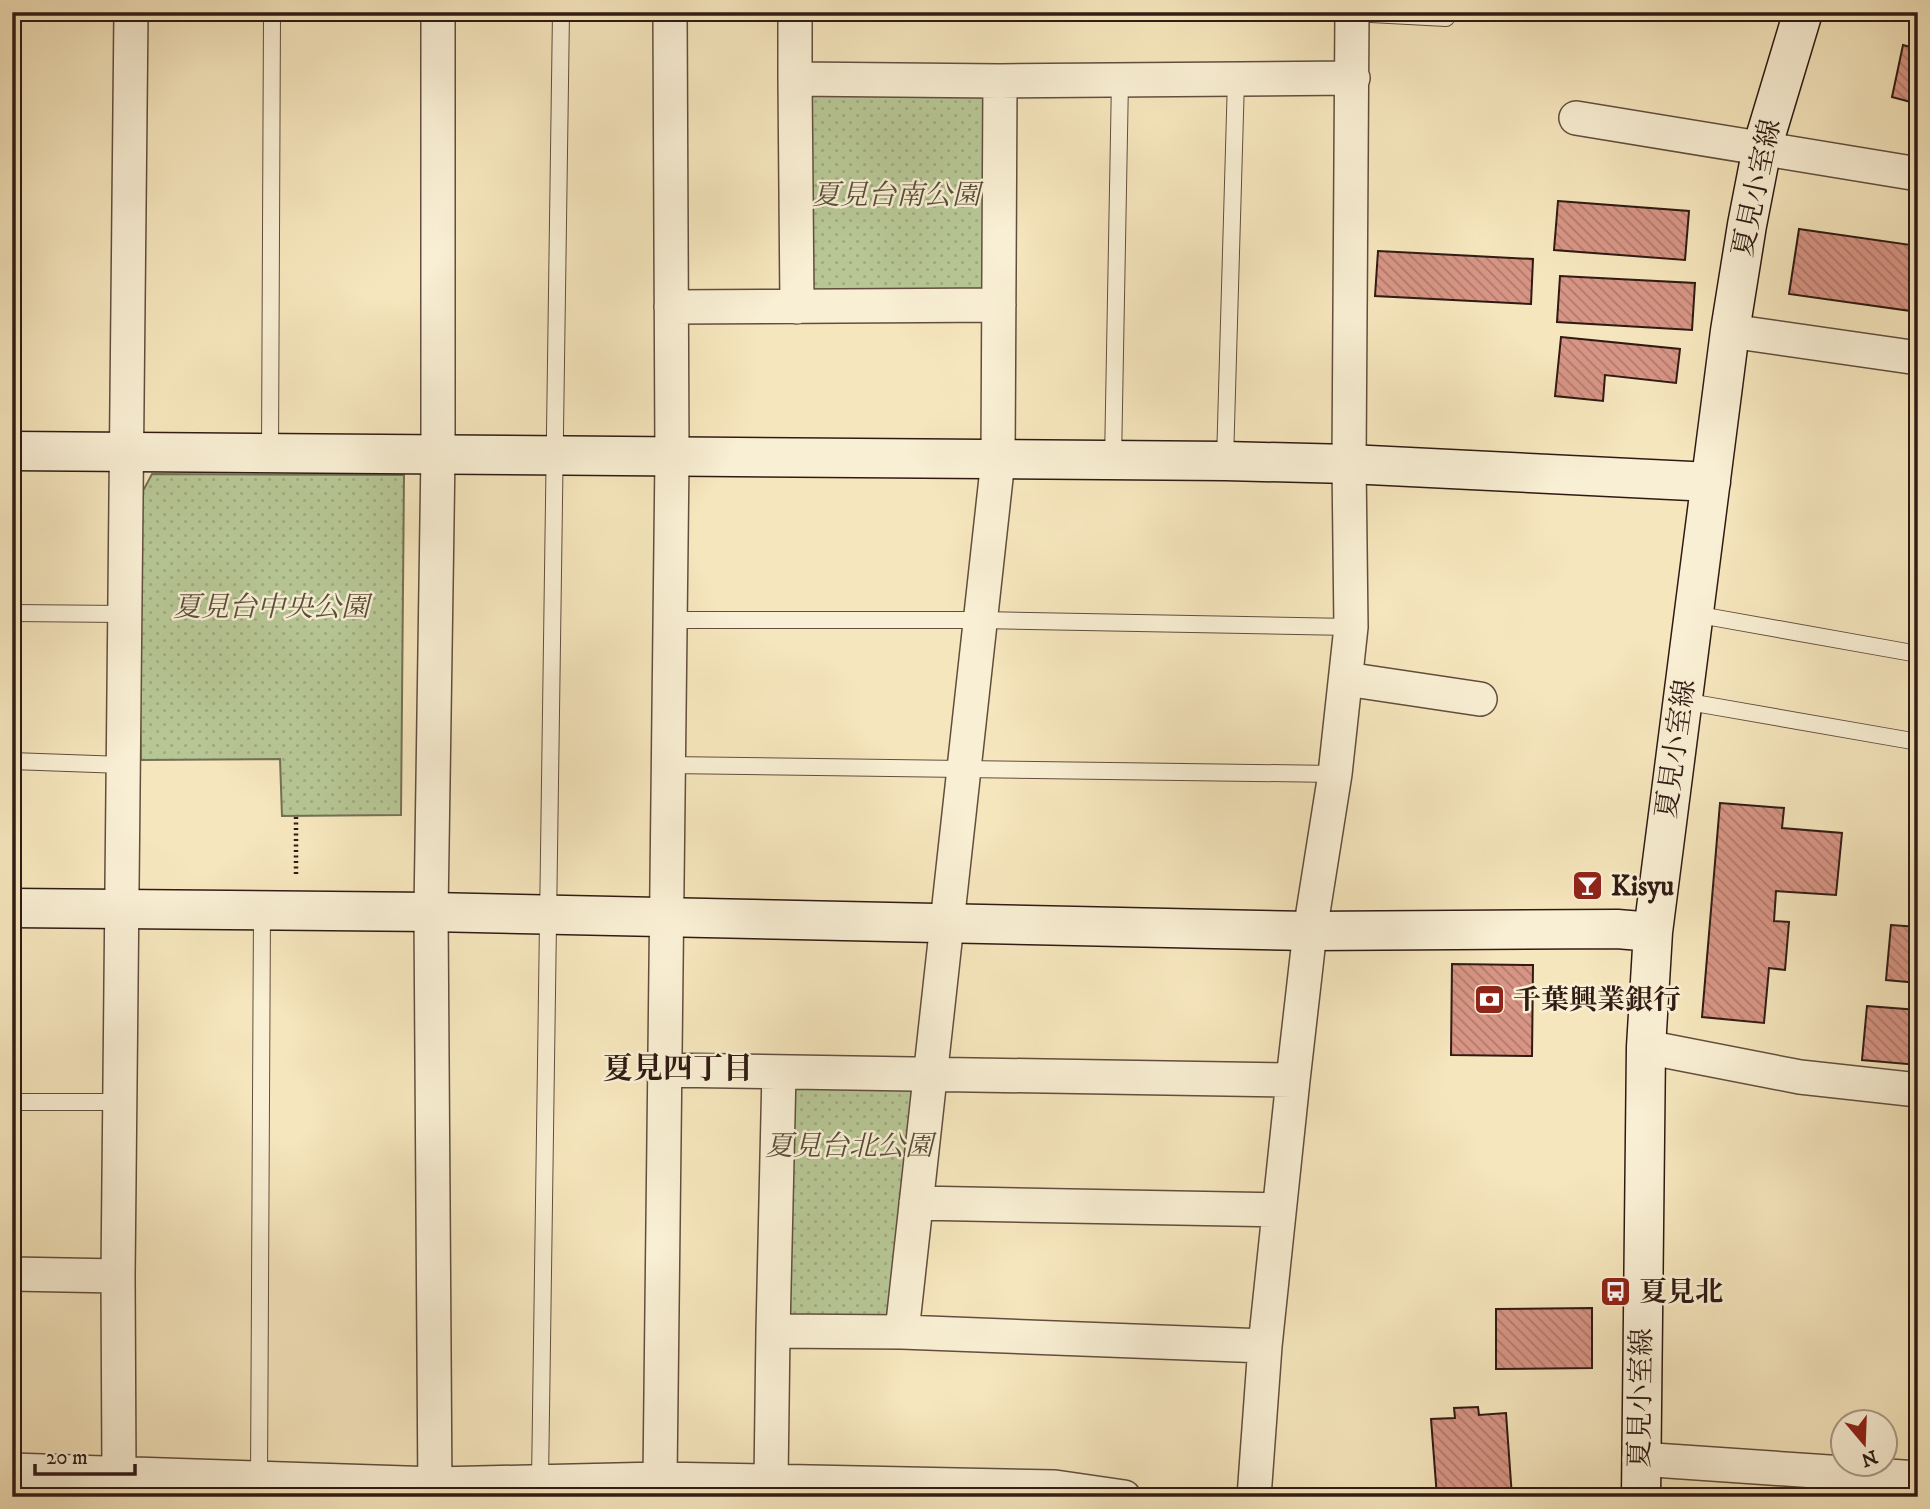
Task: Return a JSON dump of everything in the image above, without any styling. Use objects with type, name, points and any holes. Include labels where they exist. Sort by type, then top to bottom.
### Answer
[{"type":"street","points":[[128,1479],[118,1276],[131,12]]},
{"type":"street","points":[[418,12],[430,454]]},
{"type":"street","points":[[436,1490],[423,912],[438,12]]},
{"type":"street","points":[[660,1479],[672,457],[670,12]]},
{"type":"street","points":[[795,12],[797,307]]},
{"type":"street","name":"夏見小室線","points":[[1641,1497],[1639,1459],[1646,1046],[1653,932],[1730,331],[1762,148],[1803,12]]},
{"type":"street","points":[[1254,1497],[1265,1346],[1293,1080],[1310,931],[1335,774],[1350,627],[1352,13]]},
{"type":"street","points":[[795,79],[1000,81],[1353,78]]},
{"type":"street","points":[[902,1332],[998,460],[1000,81]]},
{"type":"street","points":[[1576,118],[1918,174]]},
{"type":"street","points":[[671,307],[999,305]]},
{"type":"street","points":[[1730,331],[1918,358]]},
{"type":"street","points":[[12,451],[1225,461],[1349,464],[1711,482]]},
{"type":"street","points":[[1346,679],[1480,699]]},
{"type":"street","points":[[12,908],[666,916],[1310,931],[1617,929],[1653,932]]},
{"type":"street","points":[[1646,1046],[1800,1077],[1918,1090]]},
{"type":"street","points":[[664,1070],[1293,1080]]},
{"type":"street","points":[[771,1481],[779,1072]]},
{"type":"street","points":[[916,1203],[1279,1210]]},
{"type":"street","points":[[12,1274],[118,1276]]},
{"type":"street","points":[[774,1331],[902,1332],[1265,1346]]},
{"type":"street","points":[[1639,1459],[1918,1478]]},
{"type":"street","points":[[12,1470],[128,1479],[259,1479],[436,1490],[540,1482],[660,1479],[1055,1487],[1124,1497]]},
{"type":"lane","points":[[270,453],[272,12]]},
{"type":"lane","points":[[540,1482],[561,12]]},
{"type":"lane","points":[[1352,13],[1446,18]]},
{"type":"lane","points":[[1225,461],[1236,79]]},
{"type":"lane","points":[[1113,461],[1120,80]]},
{"type":"lane","points":[[12,613],[124,614]]},
{"type":"lane","points":[[1694,614],[1918,654]]},
{"type":"lane","points":[[670,620],[981,620],[1350,627]]},
{"type":"lane","points":[[1683,701],[1918,742]]},
{"type":"lane","points":[[12,761],[123,765]]},
{"type":"lane","points":[[668,765],[1335,774]]},
{"type":"lane","points":[[259,1479],[279,910]]},
{"type":"lane","points":[[12,1102],[119,1102]]},
{"type":"path","points":[[279,910],[296,816]]},
{"type":"green space","name":"夏見台南公園","points":[[984,95],[985,294],[811,295],[804,96]]},
{"type":"green space","name":"夏見台中央公園","points":[[152,474],[404,475],[401,815],[282,816],[280,759],[141,760],[136,504]]},
{"type":"green space","name":"夏見台北公園","points":[[789,1084],[915,1088],[894,1321],[785,1319]]},
{"type":"building","points":[[1623,12],[1682,12],[1682,19],[1623,15]]},
{"type":"building","points":[[1903,45],[1918,49],[1918,104],[1892,97]]},
{"type":"building","points":[[1558,201],[1689,211],[1685,260],[1554,250]]},
{"type":"building","points":[[1799,229],[1918,246],[1918,312],[1789,294]]},
{"type":"building","points":[[1378,251],[1533,259],[1531,304],[1375,296]]},
{"type":"building","points":[[1560,276],[1695,283],[1692,330],[1557,322]]},
{"type":"building","points":[[1561,337],[1680,349],[1676,383],[1605,375],[1603,401],[1555,396]]},
{"type":"building","points":[[1720,803],[1784,808],[1782,828],[1842,833],[1836,895],[1776,891],[1774,921],[1789,922],[1785,970],[1769,968],[1764,1023],[1702,1017]]},
{"type":"building","points":[[1891,925],[1918,927],[1918,983],[1886,980]]},
{"type":"building","points":[[1452,964],[1533,965],[1532,1056],[1451,1055]]},
{"type":"building","points":[[1867,1006],[1918,1010],[1918,1065],[1862,1060]]},
{"type":"building","points":[[1592,1308],[1592,1368],[1496,1369],[1496,1309]]},
{"type":"building","points":[[1478,1407],[1479,1415],[1506,1413],[1512,1497],[1437,1497],[1431,1419],[1455,1418],[1454,1408]]},
{"type":"building","points":[[1836,1485],[1837,1497],[1681,1497],[1681,1494]]},
{"type":"place","name":"Kisyu","points":[[1588,886]]},
{"type":"place","name":"千葉興業銀行","points":[[1490,1000]]},
{"type":"place","name":"夏見北","points":[[1616,1292]]},
{"type":"district","name":"夏見四丁目","points":[[678,1069]]}]
